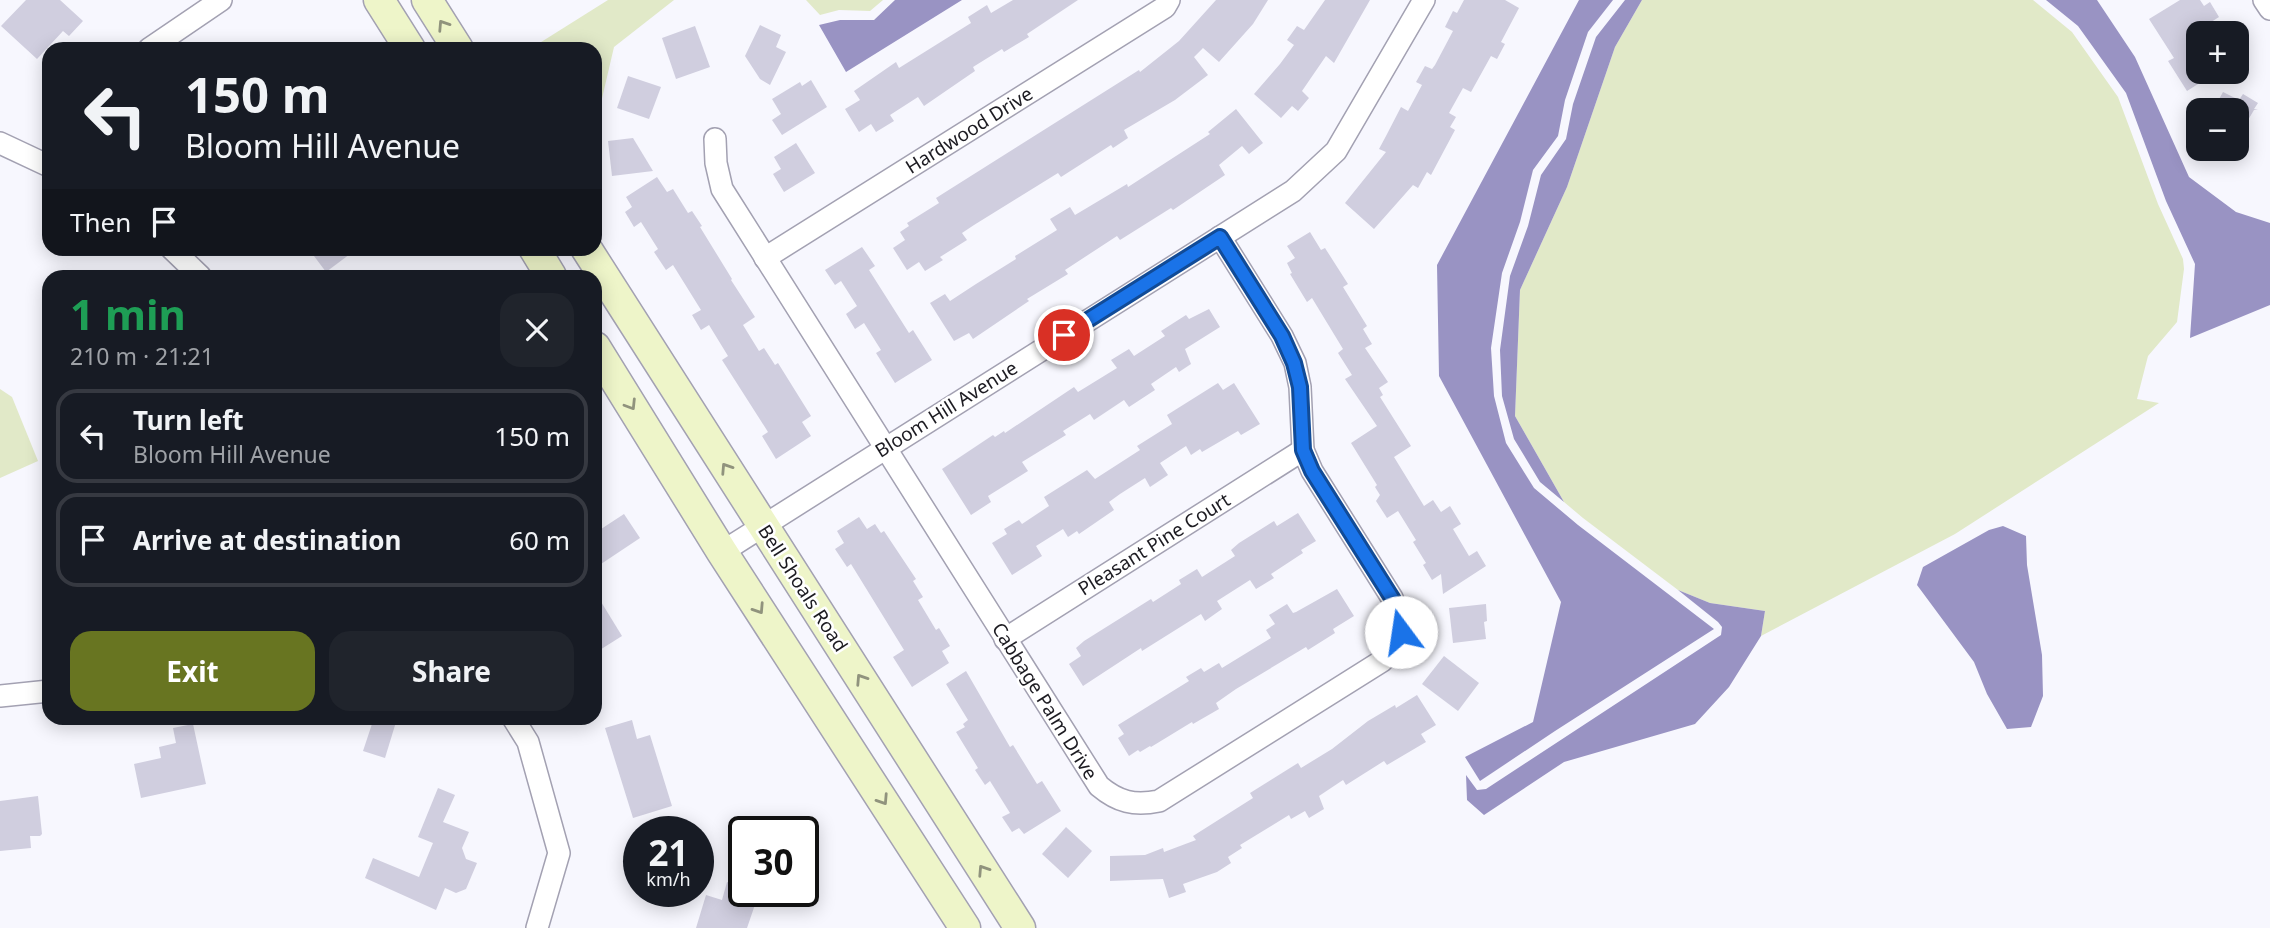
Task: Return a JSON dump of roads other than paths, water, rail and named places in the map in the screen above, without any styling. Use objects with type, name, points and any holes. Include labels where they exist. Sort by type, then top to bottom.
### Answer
[{"type":"main road","points":[[379,0],[406,42]]},
{"type":"main road","points":[[427,0],[454,42]]},
{"type":"main road","name":"Bell Shoals Road","points":[[602,273],[1020,928]]},
{"type":"main road","points":[[602,358],[722,552],[965,928]]},
{"type":"street","points":[[159,42],[221,0]]},
{"type":"street","name":"Hardwood Drive","points":[[765,258],[1165,7],[1169,0]]},
{"type":"street","name":"Bloom Hill Avenue","points":[[722,552],[1293,191],[1336,150],[1424,0]]},
{"type":"street","points":[[2264,0],[2270,9]]},
{"type":"street","name":"Cabbage Palm Drive","points":[[715,139],[716,163],[722,189],[1099,786],[1112,797],[1127,803],[1142,805],[1158,802],[1382,662],[1395,648],[1401,632],[1399,613],[1392,598],[1312,471],[1303,450],[1300,387],[1294,363],[1282,336],[1220,237]]},
{"type":"street","points":[[0,143],[42,163]]},
{"type":"street","points":[[179,256],[194,270]]},
{"type":"street","name":"Pleasant Pine Court","points":[[1005,639],[1303,450]]},
{"type":"street","points":[[0,696],[42,692]]},
{"type":"street","points":[[517,725],[528,742],[559,853],[537,928]]}]
